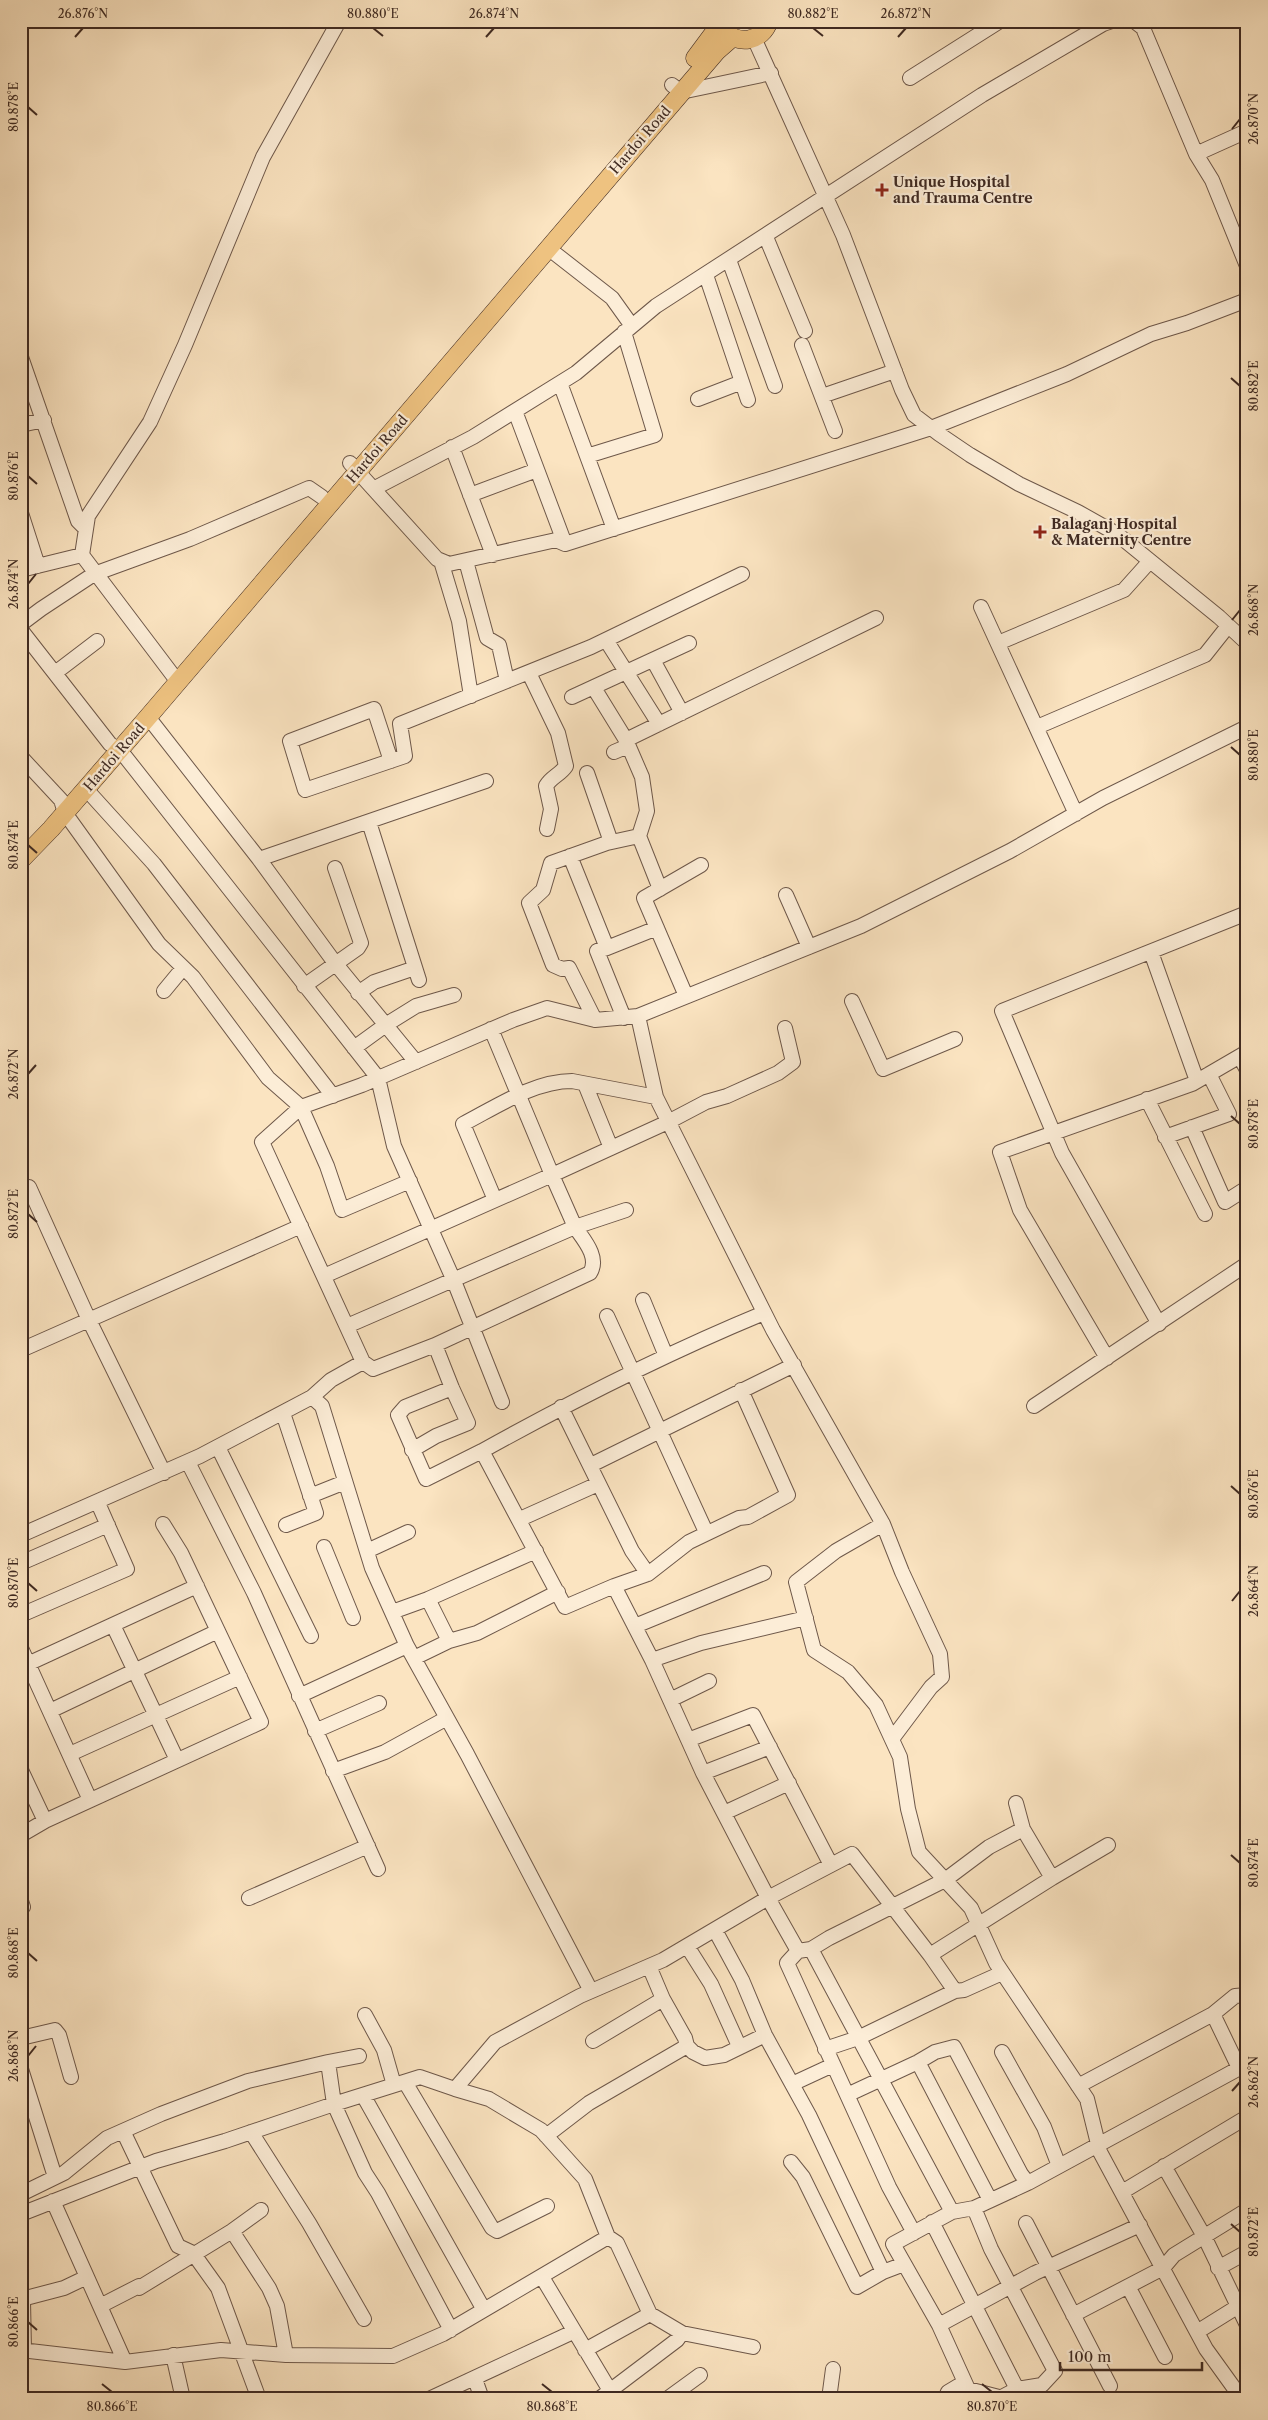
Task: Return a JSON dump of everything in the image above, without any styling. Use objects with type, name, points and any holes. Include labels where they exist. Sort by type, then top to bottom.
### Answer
[{"type":"main road","points":[[721,22],[725,31],[733,37],[742,40],[760,35],[768,21]]},
{"type":"main road","name":"Hardoi Road","points":[[21,844],[86,788],[115,747],[148,717],[174,677],[322,497],[355,467],[548,248],[677,88],[721,22]]},
{"type":"main road","name":"Hardoi Road","points":[[21,860],[63,807],[677,88],[733,37]]},
{"type":"street","points":[[174,677],[94,574],[82,555],[88,516],[150,422],[186,345],[263,157],[339,21]]},
{"type":"street","points":[[910,78],[1000,21]]},
{"type":"street","points":[[375,488],[515,411],[576,373],[656,306],[827,198],[982,95],[1103,24],[1112,21]]},
{"type":"street","points":[[1134,21],[1143,28],[1196,154],[1212,180],[1247,266]]},
{"type":"street","points":[[754,38],[827,198],[895,371],[914,414],[970,455],[1019,484],[1078,512],[1117,534],[1247,643]]},
{"type":"street","points":[[677,88],[771,73]]},
{"type":"street","points":[[1196,154],[1247,131]]},
{"type":"street","points":[[766,237],[805,331]]},
{"type":"street","points":[[548,248],[612,298],[628,329],[655,434],[587,456]]},
{"type":"street","points":[[729,260],[775,386]]},
{"type":"street","points":[[706,275],[748,400]]},
{"type":"street","points":[[355,467],[437,560],[449,564],[556,540],[565,544],[931,428],[1067,374],[1151,334],[1187,323],[1247,300]]},
{"type":"street","points":[[802,345],[835,431]]},
{"type":"street","points":[[21,357],[78,521],[86,529]]},
{"type":"street","points":[[822,396],[895,371]]},
{"type":"street","points":[[698,399],[742,382]]},
{"type":"street","points":[[560,383],[614,529]]},
{"type":"street","points":[[515,411],[565,544]]},
{"type":"street","points":[[21,425],[44,420]]},
{"type":"street","points":[[452,447],[493,555]]},
{"type":"street","points":[[470,495],[537,470]]},
{"type":"street","points":[[21,624],[40,609],[94,574],[190,539],[309,488],[322,497]]},
{"type":"street","points":[[21,513],[38,566]]},
{"type":"street","points":[[21,570],[82,555]]},
{"type":"street","points":[[440,561],[459,621],[471,696]]},
{"type":"street","points":[[466,561],[487,638],[499,646],[507,682]]},
{"type":"street","points":[[998,643],[1124,590],[1150,561]]},
{"type":"street","points":[[390,761],[374,709],[290,741],[305,790],[405,756],[400,724],[507,682],[606,640],[742,574]]},
{"type":"street","points":[[982,607],[1076,814]]},
{"type":"street","points":[[614,752],[659,724],[876,618]]},
{"type":"street","points":[[1036,727],[1205,655],[1228,626]]},
{"type":"street","points":[[21,630],[378,1078],[394,1146],[454,1281],[502,1402]]},
{"type":"street","points":[[606,640],[659,724]]},
{"type":"street","points":[[55,673],[97,641]]},
{"type":"street","points":[[572,697],[688,643]]},
{"type":"street","points":[[653,660],[682,713]]},
{"type":"street","points":[[529,672],[558,733],[566,766],[561,774],[550,779],[546,786],[551,809],[547,829]]},
{"type":"street","points":[[594,688],[627,743],[642,777],[647,811],[640,836],[660,889]]},
{"type":"street","points":[[148,717],[258,859],[358,993],[387,1024],[416,1062]]},
{"type":"street","points":[[491,1029],[552,1175],[575,1226],[587,1244],[593,1260],[590,1273],[435,1345],[373,1369],[364,1362],[262,1142],[301,1107],[378,1078],[491,1029],[547,1008],[595,1020],[631,1017],[809,947],[861,926],[1010,851],[1076,814],[1247,727]]},
{"type":"street","points":[[21,757],[63,807],[159,944],[193,977],[268,1078],[301,1107],[327,1166],[342,1210],[410,1181]]},
{"type":"street","points":[[587,773],[611,842]]},
{"type":"street","points":[[258,859],[486,781]]},
{"type":"street","points":[[86,788],[154,864],[333,1096]]},
{"type":"street","points":[[358,993],[374,982],[417,974],[369,822]]},
{"type":"street","points":[[595,1020],[569,968],[562,969],[553,965],[529,903],[543,890],[551,863],[611,842],[640,836]]},
{"type":"street","points":[[570,856],[607,948]]},
{"type":"street","points":[[686,996],[644,898],[701,865]]},
{"type":"street","points":[[304,986],[358,948],[362,943],[335,868]]},
{"type":"street","points":[[786,895],[809,947]]},
{"type":"street","points":[[1159,1324],[1094,1213],[1054,1133],[1002,1011],[1247,913]]},
{"type":"street","points":[[657,928],[598,951],[631,1017],[656,1097],[668,1122],[764,1313],[883,1524],[902,1572],[940,1654],[942,1677],[931,1687],[892,1738]]},
{"type":"street","points":[[1151,952],[1203,1078],[1229,1114],[1165,1137]]},
{"type":"street","points":[[164,991],[183,968]]},
{"type":"street","points":[[354,1048],[416,1006],[454,995]]},
{"type":"street","points":[[852,1000],[883,1068],[955,1040]]},
{"type":"street","points":[[324,1276],[552,1175],[668,1122],[706,1102],[727,1096],[778,1073],[793,1062],[785,1028]]},
{"type":"street","points":[[1107,1358],[1020,1210],[1000,1152],[1203,1078],[1243,1054],[1247,1070]]},
{"type":"street","points":[[496,1200],[463,1124],[518,1095],[559,1081],[656,1097]]},
{"type":"street","points":[[585,1084],[611,1148]]},
{"type":"street","points":[[1147,1099],[1205,1214]]},
{"type":"street","points":[[1192,1128],[1225,1202],[1247,1188]]},
{"type":"street","points":[[29,1187],[89,1320],[164,1473]]},
{"type":"street","points":[[347,1326],[454,1281],[575,1226],[626,1210]]},
{"type":"street","points":[[21,1350],[301,1226]]},
{"type":"street","points":[[1034,1406],[1247,1264]]},
{"type":"street","points":[[643,1300],[666,1356]]},
{"type":"street","points":[[452,1388],[405,1406],[398,1415],[426,1479],[482,1451],[561,1407],[632,1372],[764,1313]]},
{"type":"street","points":[[607,1316],[658,1431],[706,1532]]},
{"type":"street","points":[[412,1450],[436,1436],[468,1423],[435,1345]]},
{"type":"street","points":[[21,1535],[164,1473],[218,1447],[312,1397],[331,1380],[364,1362]]},
{"type":"street","points":[[591,1465],[794,1365]]},
{"type":"street","points":[[482,1451],[520,1519],[565,1607],[648,1574],[689,1542],[706,1532],[739,1518],[748,1517],[788,1495],[741,1390]]},
{"type":"street","points":[[312,1397],[322,1406],[367,1551],[410,1652],[447,1718],[591,1991]]},
{"type":"street","points":[[561,1407],[632,1550],[648,1574]]},
{"type":"street","points":[[283,1413],[316,1513],[286,1525]]},
{"type":"street","points":[[218,1447],[311,1636]]},
{"type":"street","points":[[188,1462],[254,1593],[378,1869]]},
{"type":"street","points":[[310,1496],[345,1482]]},
{"type":"street","points":[[520,1519],[598,1484]]},
{"type":"street","points":[[21,1615],[127,1569],[98,1502]]},
{"type":"street","points":[[21,1835],[45,1821],[261,1722],[181,1553],[162,1524]]},
{"type":"street","points":[[883,1524],[836,1551],[796,1582],[814,1650],[848,1672],[876,1705],[900,1757],[908,1809],[919,1852],[971,1908],[1002,1973],[1087,2099],[1100,2152],[1206,2349],[1242,2399]]},
{"type":"street","points":[[21,1563],[108,1525]]},
{"type":"street","points":[[367,1551],[408,1532]]},
{"type":"street","points":[[324,1547],[353,1618]]},
{"type":"street","points":[[392,1612],[428,1599],[536,1551]]},
{"type":"street","points":[[635,1626],[764,1573]]},
{"type":"street","points":[[25,1666],[197,1586]]},
{"type":"street","points":[[614,1586],[652,1660],[703,1773],[768,1898],[804,1950],[858,2038],[952,2212]]},
{"type":"street","points":[[299,1696],[410,1652],[477,1633],[558,1592]]},
{"type":"street","points":[[428,1599],[450,1641]]},
{"type":"street","points":[[652,1660],[701,1643],[806,1618]]},
{"type":"street","points":[[113,1625],[178,1760]]},
{"type":"street","points":[[50,1711],[218,1631]]},
{"type":"street","points":[[21,1648],[25,1666],[50,1711],[90,1800]]},
{"type":"street","points":[[70,1754],[240,1677]]},
{"type":"street","points":[[670,1700],[710,1681]]},
{"type":"street","points":[[315,1731],[379,1703]]},
{"type":"street","points":[[688,1740],[753,1715],[831,1865]]},
{"type":"street","points":[[333,1772],[385,1752],[447,1718]]},
{"type":"street","points":[[703,1773],[770,1746]]},
{"type":"street","points":[[21,1770],[45,1821]]},
{"type":"street","points":[[724,1813],[789,1783]]},
{"type":"street","points":[[1016,1803],[1023,1829],[1052,1878]]},
{"type":"street","points":[[914,2232],[889,2187],[787,1963],[804,1950],[892,1908],[945,1880],[989,1847],[1023,1829]]},
{"type":"street","points":[[249,1898],[368,1846]]},
{"type":"street","points":[[930,1955],[1052,1878],[1108,1846]]},
{"type":"street","points":[[455,2089],[495,2042],[591,1991],[649,1966],[687,1946],[768,1898],[852,1854],[956,1991]]},
{"type":"street","points":[[715,1930],[742,1980],[765,2035],[809,2115],[883,2272]]},
{"type":"street","points":[[687,1946],[710,1984],[739,2046]]},
{"type":"street","points":[[649,1966],[685,2038],[687,2046],[693,2052],[706,2058],[724,2055],[739,2046],[758,2040],[765,2035]]},
{"type":"street","points":[[825,2049],[858,2038],[956,1991],[964,1990],[1002,1973]]},
{"type":"street","points":[[1078,2086],[1213,2014],[1235,1996],[1247,1994]]},
{"type":"street","points":[[593,2041],[664,1999]]},
{"type":"street","points":[[968,2388],[939,2325],[893,2244],[952,2212],[974,2208],[1028,2182],[1243,2066],[1213,2014]]},
{"type":"street","points":[[365,2015],[400,2084],[492,2228],[497,2231],[547,2206]]},
{"type":"street","points":[[21,2038],[55,2030],[59,2035],[71,2077]]},
{"type":"street","points":[[546,2136],[589,2103],[687,2046]]},
{"type":"street","points":[[847,2094],[881,2080],[935,2052],[954,2047],[1021,2174],[1028,2182]]},
{"type":"street","points":[[1002,2052],[1044,2127],[1059,2166]]},
{"type":"street","points":[[21,2194],[64,2173],[107,2138],[123,2131],[248,2081],[359,2056]]},
{"type":"street","points":[[328,2062],[334,2104],[365,2173],[378,2193],[451,2330]]},
{"type":"street","points":[[918,2062],[990,2200]]},
{"type":"street","points":[[792,2084],[833,2065]]},
{"type":"street","points":[[21,2069],[55,2178]]},
{"type":"street","points":[[21,2214],[142,2167],[420,2077],[489,2099],[541,2130],[585,2179],[608,2237],[616,2243],[650,2314],[682,2333],[753,2347]]},
{"type":"street","points":[[363,2095],[484,2310]]},
{"type":"street","points":[[1122,2192],[1247,2116]]},
{"type":"street","points":[[123,2131],[142,2167],[178,2246],[193,2253],[218,2288],[240,2352],[259,2399]]},
{"type":"street","points":[[251,2132],[309,2223],[364,2319]]},
{"type":"street","points":[[791,2162],[803,2177],[857,2287],[883,2272],[904,2264]]},
{"type":"street","points":[[1164,2166],[1205,2238],[1247,2325]]},
{"type":"street","points":[[53,2201],[125,2362]]},
{"type":"street","points":[[944,2399],[948,2392],[958,2386],[998,2398],[1017,2389],[1042,2385],[1056,2371],[978,2222],[974,2208]]},
{"type":"street","points":[[100,2306],[139,2286],[139,2288],[261,2210]]},
{"type":"street","points":[[1073,2315],[1130,2288],[1163,2268],[1174,2255],[1205,2238],[1247,2210]]},
{"type":"street","points":[[932,2222],[1017,2389]]},
{"type":"street","points":[[1026,2222],[1110,2386]]},
{"type":"street","points":[[939,2325],[1049,2266],[1140,2225]]},
{"type":"street","points":[[232,2230],[275,2300],[286,2355]]},
{"type":"street","points":[[87,2278],[64,2288],[21,2298],[23,2350],[125,2362],[221,2350],[286,2355],[393,2356],[451,2330],[608,2237]]},
{"type":"street","points":[[1218,2268],[1247,2252]]},
{"type":"street","points":[[542,2277],[585,2350],[608,2396],[677,2340],[682,2333]]},
{"type":"street","points":[[1130,2288],[1165,2356]]},
{"type":"street","points":[[1197,2332],[1237,2307]]},
{"type":"street","points":[[585,2350],[650,2314]]},
{"type":"street","points":[[438,2397],[573,2332]]},
{"type":"street","points":[[173,2355],[183,2399]]},
{"type":"street","points":[[829,2399],[833,2369]]},
{"type":"street","points":[[667,2399],[700,2375]]},
{"type":"street","points":[[475,2379],[482,2399]]},
{"type":"place","name":"Unique Hospital and Trauma Centre","points":[[882,190]]},
{"type":"place","name":"Balaganj Hospital & Maternity Centre","points":[[1040,532]]}]
